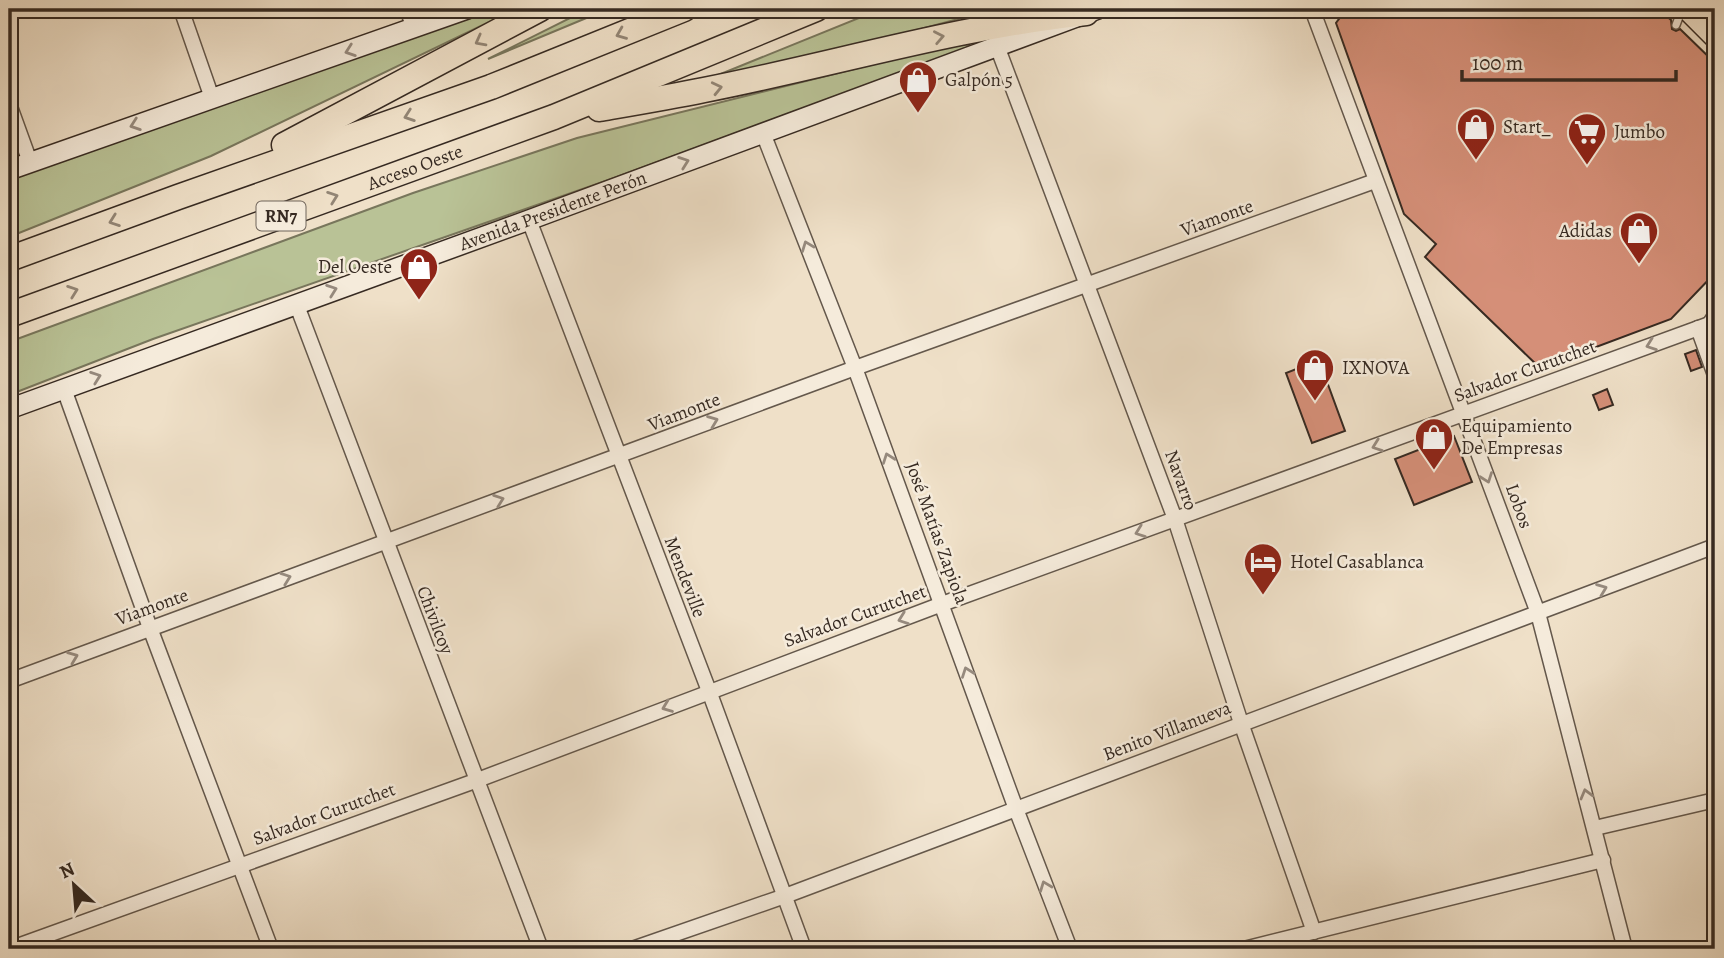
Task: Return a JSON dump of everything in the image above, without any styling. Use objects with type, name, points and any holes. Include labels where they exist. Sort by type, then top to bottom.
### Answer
[{"type":"highway","points":[[178,197],[315,130],[540,9]]},
{"type":"highway","points":[[9,260],[178,197],[491,87],[684,9]]},
{"type":"highway","name":"Acceso Oeste","points":[[9,315],[554,117],[816,9]]},
{"type":"highway","points":[[554,117],[705,90],[956,33],[1092,11]]},
{"type":"main road","points":[[1682,14],[1715,37]]},
{"type":"street","points":[[181,9],[212,98]]},
{"type":"street","points":[[407,9],[414,28]]},
{"type":"street","points":[[9,170],[467,9]]},
{"type":"street","name":"Lobos","points":[[1312,9],[1538,613],[1625,949]]},
{"type":"street","name":"Avenida Presidente Perón","points":[[9,409],[1092,11]]},
{"type":"street","name":"Navarro","points":[[997,46],[1175,519],[1241,723],[1314,932]]},
{"type":"street","points":[[9,104],[30,162]]},
{"type":"street","name":"José Matías Zapiola","points":[[763,133],[855,368],[1070,949]]},
{"type":"street","name":"Viamonte","points":[[9,681],[855,368],[1375,181]]},
{"type":"street","name":"Mendeville","points":[[529,220],[709,691],[804,949]]},
{"type":"street","name":"Chivilcoy","points":[[296,303],[475,781],[541,949]]},
{"type":"street","points":[[1706,325],[1715,375]]},
{"type":"street","name":"Salvador Curutchet","points":[[9,949],[475,781],[943,604],[1706,325]]},
{"type":"street","points":[[64,389],[150,628],[271,949]]},
{"type":"street","name":"Benito Villanueva","points":[[632,949],[785,896],[1715,546]]},
{"type":"street","points":[[1595,828],[1715,800]]},
{"type":"street","points":[[1249,948],[1603,860]]},
{"type":"lane","points":[[1706,325],[1715,309]]},
{"type":"green space","points":[[485,9],[516,9],[211,156],[9,237],[9,178],[204,106]]},
{"type":"green space","points":[[588,9],[608,9],[488,59]]},
{"type":"green space","points":[[881,9],[996,9],[770,69],[701,82]]},
{"type":"green space","points":[[959,43],[970,47],[614,178],[153,339],[9,395],[9,342],[413,193],[577,138]]},
{"type":"building","points":[[1352,9],[1659,9],[1671,20],[1672,29],[1680,29],[1715,63],[1715,273],[1671,319],[1540,368],[1425,257],[1436,244],[1404,214],[1336,23],[1342,15],[1350,15]]},
{"type":"building","points":[[1696,350],[1702,367],[1691,371],[1685,354]]},
{"type":"building","name":"IXNOVA","points":[[1319,360],[1345,431],[1312,443],[1286,373]]},
{"type":"building","points":[[1607,389],[1613,405],[1599,410],[1593,395]]},
{"type":"building","name":"Equipamiento De Empresas","points":[[1454,436],[1472,482],[1414,505],[1395,459]]},
{"type":"place","name":"Galpón 5","points":[[918,114]]},
{"type":"place","name":"Start_","points":[[1476,161]]},
{"type":"place","name":"Jumbo","points":[[1587,166]]},
{"type":"place","name":"Adidas","points":[[1639,265]]},
{"type":"place","name":"Del Oeste","points":[[419,301]]},
{"type":"place","name":"IXNOVA","points":[[1315,402]]},
{"type":"place","name":"Equipamiento De Empresas","points":[[1434,471]]},
{"type":"place","name":"Hotel Casablanca","points":[[1263,596]]}]
